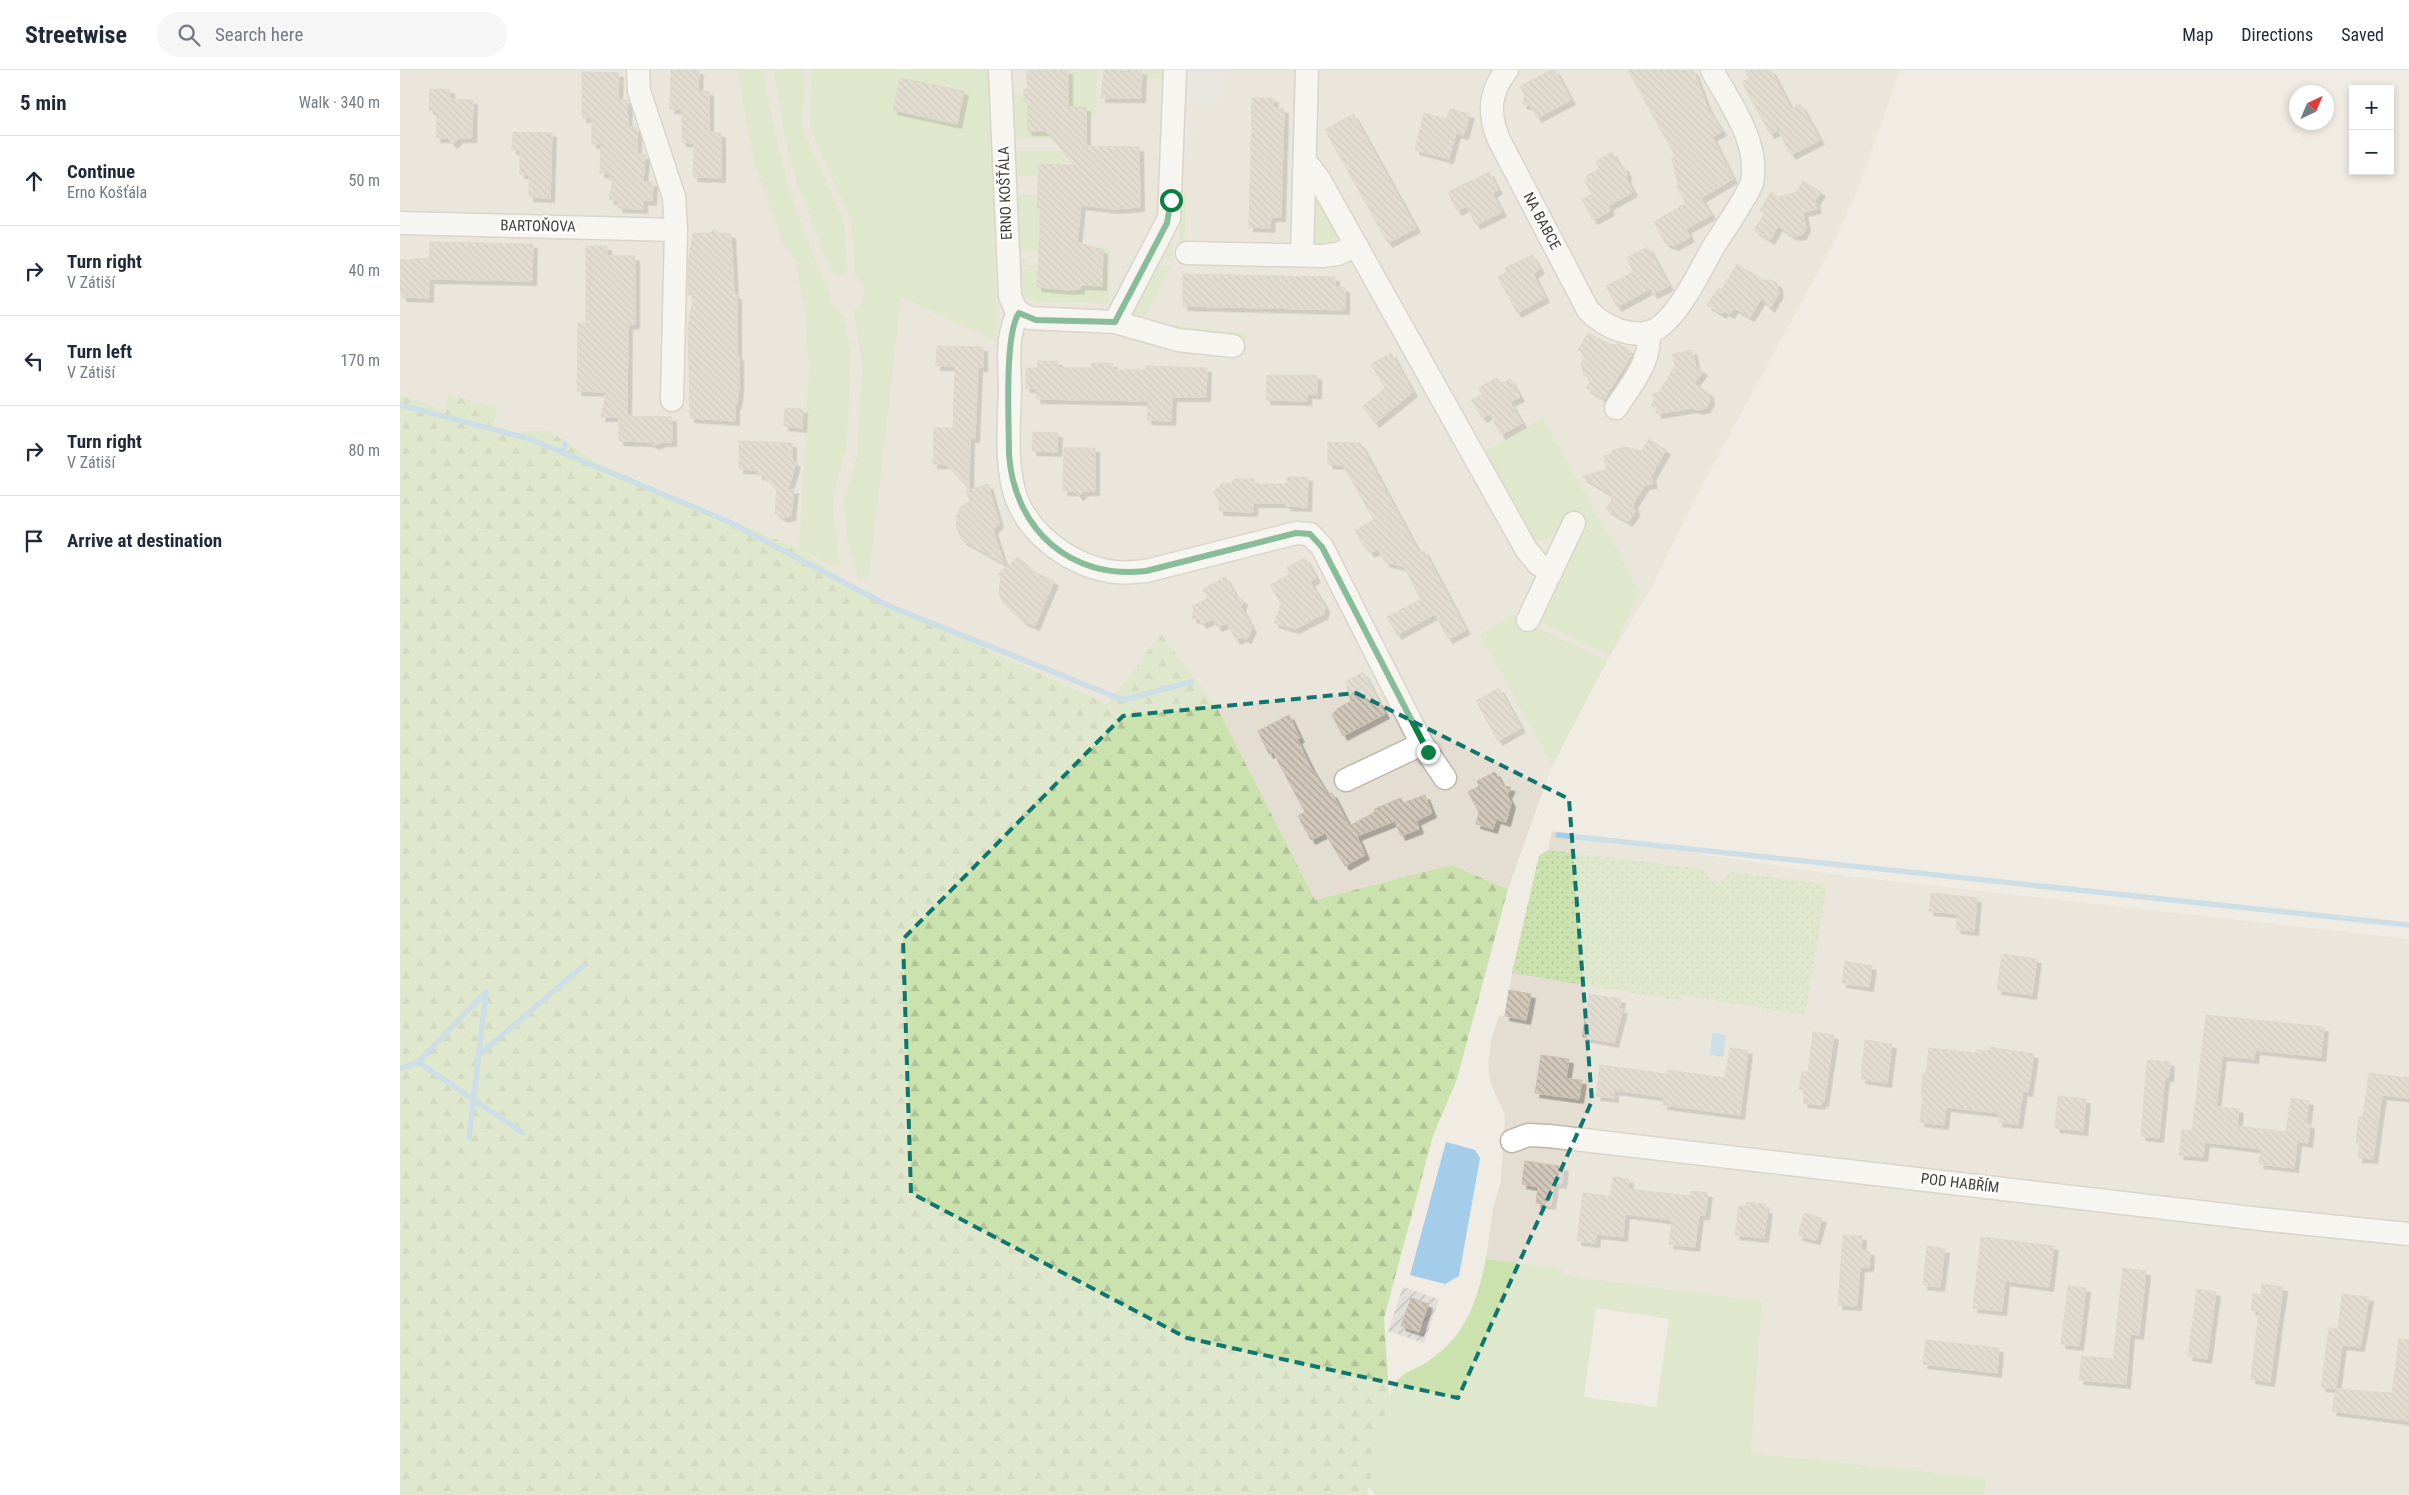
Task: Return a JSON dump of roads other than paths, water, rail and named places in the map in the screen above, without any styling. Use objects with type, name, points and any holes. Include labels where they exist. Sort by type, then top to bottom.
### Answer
[{"type":"street","points":[[638,70],[639,91],[674,197],[676,230],[672,400]]},
{"type":"street","name":"ERNO KOŠŤÁLA","points":[[1000,70],[1010,296],[1014,307],[1019,313]]},
{"type":"street","points":[[1115,322],[1169,218],[1175,70]]},
{"type":"street","points":[[1302,255],[1307,70]]},
{"type":"street","name":"NA BABCE","points":[[1508,70],[1500,79],[1492,99],[1494,126],[1588,310],[1605,325],[1638,333],[1648,332]]},
{"type":"street","points":[[1616,408],[1646,358],[1650,344],[1648,332],[1663,323],[1676,310],[1752,183],[1754,164],[1747,137],[1712,70]]},
{"type":"street","points":[[1304,166],[1310,167],[1319,179],[1526,549],[1538,564],[1551,572]]},
{"type":"street","name":"BARTOŇOVA","points":[[400,223],[676,230]]},
{"type":"street","points":[[1187,253],[1330,256],[1357,246]]},
{"type":"street","points":[[1233,346],[1178,340],[1115,322],[1036,320],[1019,313],[1013,326],[1011,349],[1010,470],[1018,502],[1038,532],[1049,543],[1077,560],[1109,572],[1146,571],[1296,533],[1310,534],[1322,547],[1422,744],[1445,778]]},
{"type":"street","points":[[1528,620],[1574,523]]},
{"type":"street","points":[[1346,780],[1422,744]]},
{"type":"street","name":"POD HABŘÍM","points":[[1512,1141],[1528,1135],[1549,1136],[2260,1219],[2409,1234]]},
{"type":"water","points":[[1712,1033],[1726,1035],[1723,1057],[1710,1055]]},
{"type":"water","points":[[1446,1142],[1475,1150],[1480,1158],[1459,1276],[1445,1284],[1410,1275]]},
{"type":"waterway","points":[[400,405],[530,439],[727,521],[889,606],[1123,700],[1191,682]]},
{"type":"waterway","points":[[563,453],[565,444]]},
{"type":"waterway","points":[[1558,835],[2409,925]]},
{"type":"waterway","points":[[479,1055],[584,965]]},
{"type":"waterway","points":[[400,1069],[418,1062],[486,992]]},
{"type":"waterway","points":[[469,1138],[486,992]]},
{"type":"waterway","points":[[418,1062],[523,1133]]}]
